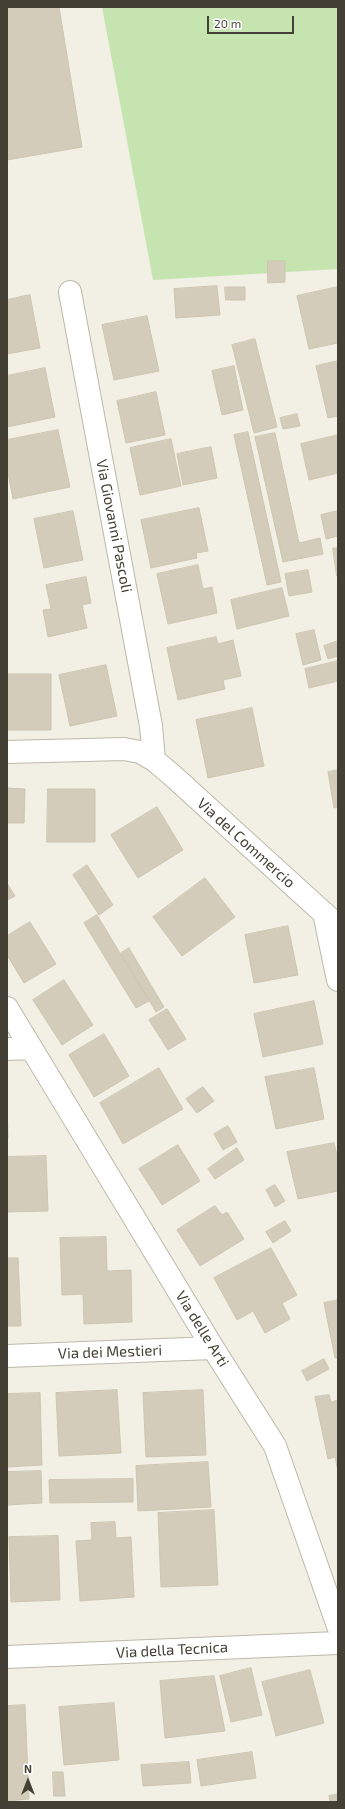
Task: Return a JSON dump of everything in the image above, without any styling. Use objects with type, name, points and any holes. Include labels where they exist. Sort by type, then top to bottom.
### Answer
[{"type":"street","name":"Via Giovanni Pascoli","points":[[70,292],[150,718],[154,760]]},
{"type":"street","name":"Via del Commercio","points":[[7,752],[124,749],[140,752],[154,760],[331,920]]},
{"type":"street","points":[[331,920],[338,980]]},
{"type":"street","name":"Via delle Arti","points":[[7,1008],[213,1348],[275,1446],[338,1626]]},
{"type":"street","points":[[7,1049],[31,1048]]},
{"type":"street","name":"Via dei Mestieri","points":[[7,1356],[213,1348]]},
{"type":"street","name":"Via della Tecnica","points":[[7,1657],[338,1643]]},
{"type":"green space","points":[[102,7],[338,7],[338,269],[153,280]]},
{"type":"building","points":[[7,7],[59,7],[82,147],[7,160]]},
{"type":"building","points":[[268,261],[285,261],[285,282],[268,283]]},
{"type":"building","points":[[217,286],[220,315],[176,318],[174,289]]},
{"type":"building","points":[[225,287],[245,287],[245,300],[226,300]]},
{"type":"building","points":[[338,287],[338,343],[309,349],[297,296]]},
{"type":"building","points":[[30,295],[40,348],[7,354],[7,300]]},
{"type":"building","points":[[147,316],[159,371],[114,380],[102,325]]},
{"type":"building","points":[[255,339],[277,427],[254,433],[232,345]]},
{"type":"building","points":[[338,361],[338,416],[328,418],[316,366]]},
{"type":"building","points":[[234,366],[243,410],[222,415],[212,371]]},
{"type":"building","points":[[45,368],[55,417],[7,427],[7,376]]},
{"type":"building","points":[[156,392],[165,435],[126,443],[117,401]]},
{"type":"building","points":[[297,414],[300,426],[283,429],[280,418]]},
{"type":"building","points":[[58,430],[70,487],[13,499],[7,468],[7,440]]},
{"type":"building","points":[[248,432],[281,582],[267,585],[234,435]]},
{"type":"building","points":[[275,433],[299,543],[320,538],[323,554],[283,562],[255,437]]},
{"type":"building","points":[[338,435],[338,473],[309,480],[301,444]]},
{"type":"building","points":[[171,439],[181,486],[140,495],[130,448]]},
{"type":"building","points":[[211,447],[217,478],[183,485],[177,454]]},
{"type":"building","points":[[199,508],[208,551],[196,553],[197,558],[151,568],[141,520]]},
{"type":"building","points":[[73,511],[83,560],[44,568],[34,519]]},
{"type":"building","points":[[338,511],[338,536],[326,539],[321,515]]},
{"type":"building","points":[[333,548],[338,548],[338,576],[337,576]]},
{"type":"building","points":[[198,565],[203,589],[212,587],[217,613],[168,624],[157,574]]},
{"type":"building","points":[[308,570],[312,592],[289,596],[285,574]]},
{"type":"building","points":[[86,577],[91,603],[82,605],[87,628],[48,637],[43,610],[51,609],[46,585]]},
{"type":"building","points":[[282,588],[289,616],[237,629],[231,600]]},
{"type":"building","points":[[314,630],[321,660],[303,665],[296,634]]},
{"type":"building","points":[[216,637],[218,644],[233,640],[241,676],[223,680],[225,689],[178,700],[167,648]]},
{"type":"building","points":[[338,641],[338,656],[328,659],[324,646]]},
{"type":"building","points":[[338,661],[338,681],[309,688],[305,669]]},
{"type":"building","points":[[106,665],[117,716],[70,726],[59,675]]},
{"type":"building","points":[[7,674],[51,674],[51,730],[7,730]]},
{"type":"building","points":[[252,708],[264,766],[208,778],[196,720]]},
{"type":"building","points":[[338,770],[338,807],[334,808],[328,772]]},
{"type":"building","points":[[7,788],[25,789],[24,823],[7,823]]},
{"type":"building","points":[[48,789],[95,789],[95,842],[47,842]]},
{"type":"building","points":[[157,807],[183,850],[138,878],[111,835]]},
{"type":"building","points":[[87,865],[113,905],[99,915],[73,875]]},
{"type":"building","points":[[205,878],[235,917],[182,956],[153,917]]},
{"type":"building","points":[[7,883],[15,896],[7,900]]},
{"type":"building","points":[[97,915],[149,1001],[136,1008],[84,923]]},
{"type":"building","points":[[30,922],[56,964],[24,983],[7,955],[7,936]]},
{"type":"building","points":[[288,926],[298,975],[254,983],[245,935]]},
{"type":"building","points":[[129,948],[164,1007],[156,1012],[121,953]]},
{"type":"building","points":[[64,980],[93,1025],[62,1045],[33,1000]]},
{"type":"building","points":[[314,1001],[323,1044],[263,1057],[254,1014]]},
{"type":"building","points":[[167,1009],[186,1039],[168,1050],[149,1020]]},
{"type":"building","points":[[104,1034],[129,1076],[94,1097],[69,1055]]},
{"type":"building","points":[[159,1068],[183,1109],[123,1144],[100,1103]]},
{"type":"building","points":[[314,1068],[324,1119],[276,1129],[265,1077]]},
{"type":"building","points":[[203,1087],[214,1101],[197,1113],[186,1099]]},
{"type":"building","points":[[7,1101],[8,1139],[7,1139]]},
{"type":"building","points":[[228,1126],[237,1142],[223,1150],[214,1134]]},
{"type":"building","points":[[334,1143],[338,1159],[338,1191],[298,1199],[287,1152]]},
{"type":"building","points":[[178,1145],[200,1181],[162,1205],[139,1169]]},
{"type":"building","points":[[237,1148],[244,1160],[215,1179],[208,1169]]},
{"type":"building","points":[[46,1156],[48,1211],[7,1212],[7,1157]]},
{"type":"building","points":[[275,1185],[285,1201],[275,1207],[266,1190]]},
{"type":"building","points":[[215,1206],[222,1215],[227,1212],[244,1239],[200,1266],[177,1230]]},
{"type":"building","points":[[285,1221],[291,1231],[273,1243],[266,1232]]},
{"type":"building","points":[[106,1237],[107,1271],[131,1270],[132,1322],[84,1324],[83,1294],[62,1295],[60,1238]]},
{"type":"building","points":[[271,1248],[297,1295],[282,1303],[290,1319],[265,1333],[253,1311],[237,1320],[214,1278]]},
{"type":"building","points":[[7,1258],[18,1258],[21,1326],[7,1326]]},
{"type":"building","points":[[338,1300],[338,1358],[335,1358],[324,1303]]},
{"type":"building","points":[[324,1359],[329,1369],[307,1381],[302,1371]]},
{"type":"building","points":[[117,1390],[121,1453],[59,1456],[56,1393]]},
{"type":"building","points":[[203,1390],[206,1455],[146,1457],[143,1393]]},
{"type":"building","points":[[40,1393],[42,1465],[7,1467],[7,1394]]},
{"type":"building","points":[[329,1395],[331,1402],[338,1400],[338,1471],[335,1457],[328,1459],[315,1397]]},
{"type":"building","points":[[208,1462],[211,1507],[138,1511],[136,1466]]},
{"type":"building","points":[[41,1471],[42,1503],[7,1505],[7,1472]]},
{"type":"building","points":[[133,1479],[133,1502],[50,1503],[49,1480]]},
{"type":"building","points":[[214,1510],[218,1585],[161,1587],[158,1513]]},
{"type":"building","points":[[115,1522],[116,1538],[131,1537],[134,1597],[80,1601],[76,1541],[92,1540],[91,1523]]},
{"type":"building","points":[[58,1536],[60,1600],[11,1602],[9,1537]]},
{"type":"building","points":[[251,1668],[262,1715],[231,1722],[220,1676]]},
{"type":"building","points":[[310,1670],[324,1723],[276,1736],[262,1682]]},
{"type":"building","points":[[214,1676],[225,1731],[165,1738],[160,1681]]},
{"type":"building","points":[[114,1703],[119,1760],[64,1765],[59,1707]]},
{"type":"building","points":[[25,1705],[29,1799],[7,1801],[7,1706]]},
{"type":"building","points":[[252,1752],[256,1778],[201,1786],[197,1760]]},
{"type":"building","points":[[189,1762],[191,1783],[143,1786],[141,1765]]},
{"type":"building","points":[[53,1772],[63,1772],[65,1796],[54,1796]]},
{"type":"building","points":[[338,1794],[338,1802],[330,1802],[329,1796]]}]
